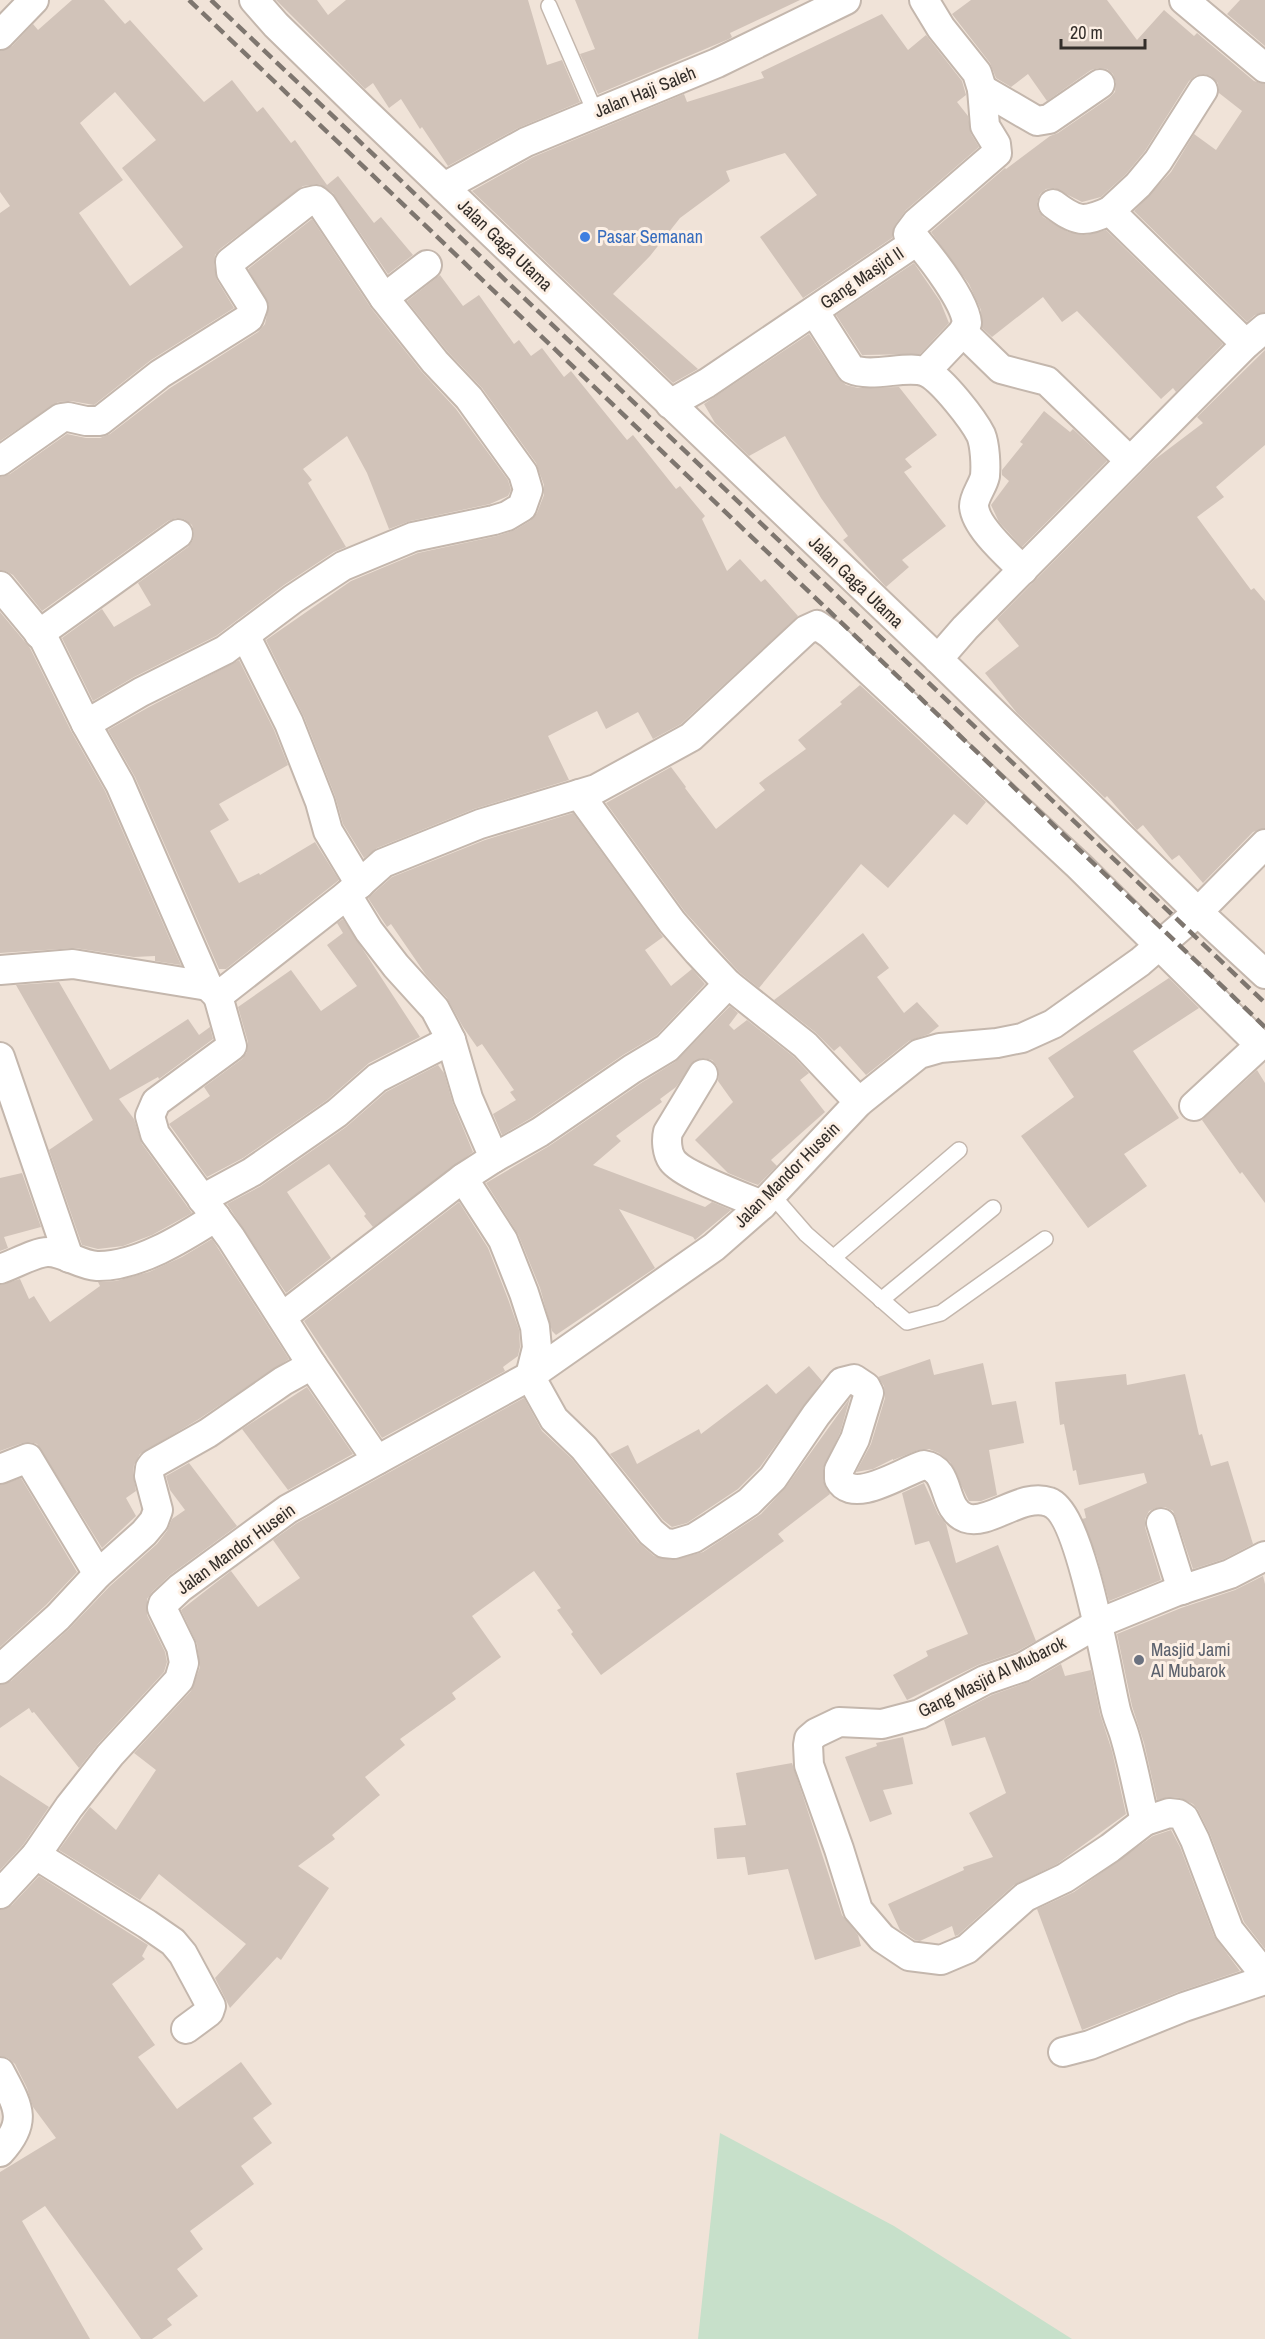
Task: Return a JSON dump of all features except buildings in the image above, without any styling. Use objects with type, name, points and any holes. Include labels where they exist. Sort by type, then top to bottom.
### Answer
[{"type":"street","points":[[0,35],[33,0]]},
{"type":"street","name":"Jalan Gaga Utama","points":[[254,0],[284,34],[1265,974]]},
{"type":"street","name":"Jalan Haji Saleh","points":[[444,186],[526,142],[717,63],[846,0]]},
{"type":"street","name":"Gang Masjid II","points":[[670,404],[917,241],[908,234],[916,222],[997,153],[996,144],[985,126],[982,89],[977,73],[941,28],[924,0]]},
{"type":"street","points":[[1184,0],[1265,68]]},
{"type":"street","points":[[982,89],[1037,122],[1049,119],[1100,84]]},
{"type":"street","points":[[1053,204],[1071,218],[1081,220],[1090,220],[1110,211],[1138,185],[1158,161],[1203,90]]},
{"type":"street","points":[[0,461],[61,418],[68,417],[95,422],[107,417],[160,374],[249,318],[253,307],[231,272],[230,262],[307,202],[316,200],[322,205],[384,298],[435,362],[469,398],[523,473],[528,490],[526,500],[522,507],[507,516],[413,537],[343,566],[292,599],[225,650],[141,692],[86,724]]},
{"type":"street","points":[[938,659],[1255,336],[1110,211]]},
{"type":"street","points":[[917,241],[936,264],[965,312],[968,323],[963,332],[926,371]]},
{"type":"street","points":[[384,298],[427,265]]},
{"type":"street","points":[[814,311],[851,369],[870,373],[897,370],[926,371],[946,387],[981,436],[985,479],[974,506],[985,530],[1023,570]]},
{"type":"street","points":[[963,332],[1001,369],[1047,381],[1130,461]]},
{"type":"street","points":[[39,634],[178,534]]},
{"type":"street","points":[[0,586],[39,634],[120,784],[213,991],[232,1046],[156,1102],[150,1116],[155,1134],[209,1208],[377,1460]]},
{"type":"street","points":[[0,970],[73,964],[213,991],[353,890],[383,863],[480,824],[596,789],[691,737],[806,630],[817,625],[830,633],[965,758],[1262,1047],[1194,1106]]},
{"type":"street","points":[[245,635],[290,723],[320,802],[328,831],[369,931],[435,1010],[451,1040],[468,1098],[494,1158]]},
{"type":"street","points":[[579,794],[672,922],[728,984],[805,1045],[859,1102]]},
{"type":"street","points":[[1198,912],[1265,844]]},
{"type":"street","name":"Jalan Mandor Husein","points":[[36,1855],[69,1807],[111,1755],[179,1680],[184,1664],[181,1647],[162,1612],[163,1604],[180,1588],[288,1509],[530,1376],[714,1246],[767,1200],[859,1102],[919,1054],[940,1048],[997,1043],[1022,1038],[1053,1024],[1160,946],[1198,912]]},
{"type":"street","points":[[282,1317],[463,1178],[540,1132],[667,1048],[728,984]]},
{"type":"street","points":[[0,1269],[49,1252],[96,1266],[135,1260],[186,1236],[209,1208],[252,1172],[337,1113],[377,1078],[451,1040]]},
{"type":"street","points":[[0,1057],[69,1258]]},
{"type":"street","points":[[703,1074],[668,1132],[666,1139],[670,1158],[682,1169],[767,1200]]},
{"type":"street","points":[[463,1178],[503,1240],[524,1293],[535,1327],[537,1348],[530,1376],[554,1419],[584,1448],[651,1532],[664,1543],[674,1544],[694,1538],[749,1502],[773,1478],[816,1415],[842,1382],[854,1379],[869,1390],[869,1397],[855,1439],[839,1470],[842,1485],[859,1491],[924,1465],[933,1466],[939,1472],[951,1504],[959,1514],[969,1519],[988,1516],[1022,1502],[1036,1500],[1050,1502],[1060,1509],[1073,1538],[1099,1623],[1115,1709],[1125,1736],[1145,1821],[1169,1813],[1178,1814],[1184,1818],[1195,1840],[1229,1930],[1265,1977],[1090,2045],[1063,2052]]},
{"type":"street","points":[[0,1669],[58,1617],[98,1574],[144,1533],[154,1521],[158,1510],[149,1476],[153,1464],[208,1433],[283,1381],[312,1365]]},
{"type":"street","points":[[0,1469],[28,1458],[98,1574]]},
{"type":"street","points":[[1161,1523],[1182,1590]]},
{"type":"street","name":"Gang Masjid Al Mubarok","points":[[1145,1821],[1065,1878],[1025,1897],[967,1949],[941,1960],[909,1956],[882,1938],[858,1911],[809,1765],[809,1739],[839,1722],[882,1724],[920,1714],[985,1680],[1023,1667],[1099,1623],[1182,1590],[1230,1574],[1265,1556]]},
{"type":"street","points":[[0,1894],[36,1855],[147,1924],[178,1947],[211,2006],[208,2012],[186,2029]]},
{"type":"street","points":[[0,2072],[13,2096],[20,2119],[11,2140],[0,2152]]},
{"type":"lane","points":[[549,6],[595,112]]},
{"type":"lane","points":[[833,1258],[959,1150]]},
{"type":"lane","points":[[767,1200],[908,1322],[941,1314],[1045,1239]]},
{"type":"lane","points":[[881,1300],[993,1208]]},
{"type":"green space","points":[[720,2133],[894,2226],[1072,2339],[698,2339]]},
{"type":"railway","points":[[189,0],[1265,1027]]},
{"type":"railway","points":[[211,0],[1265,1003]]},
{"type":"place","name":"Pasar Semanan","points":[[585,237]]},
{"type":"place","name":"Masjid Jami Al Mubarok","points":[[1139,1660]]}]
